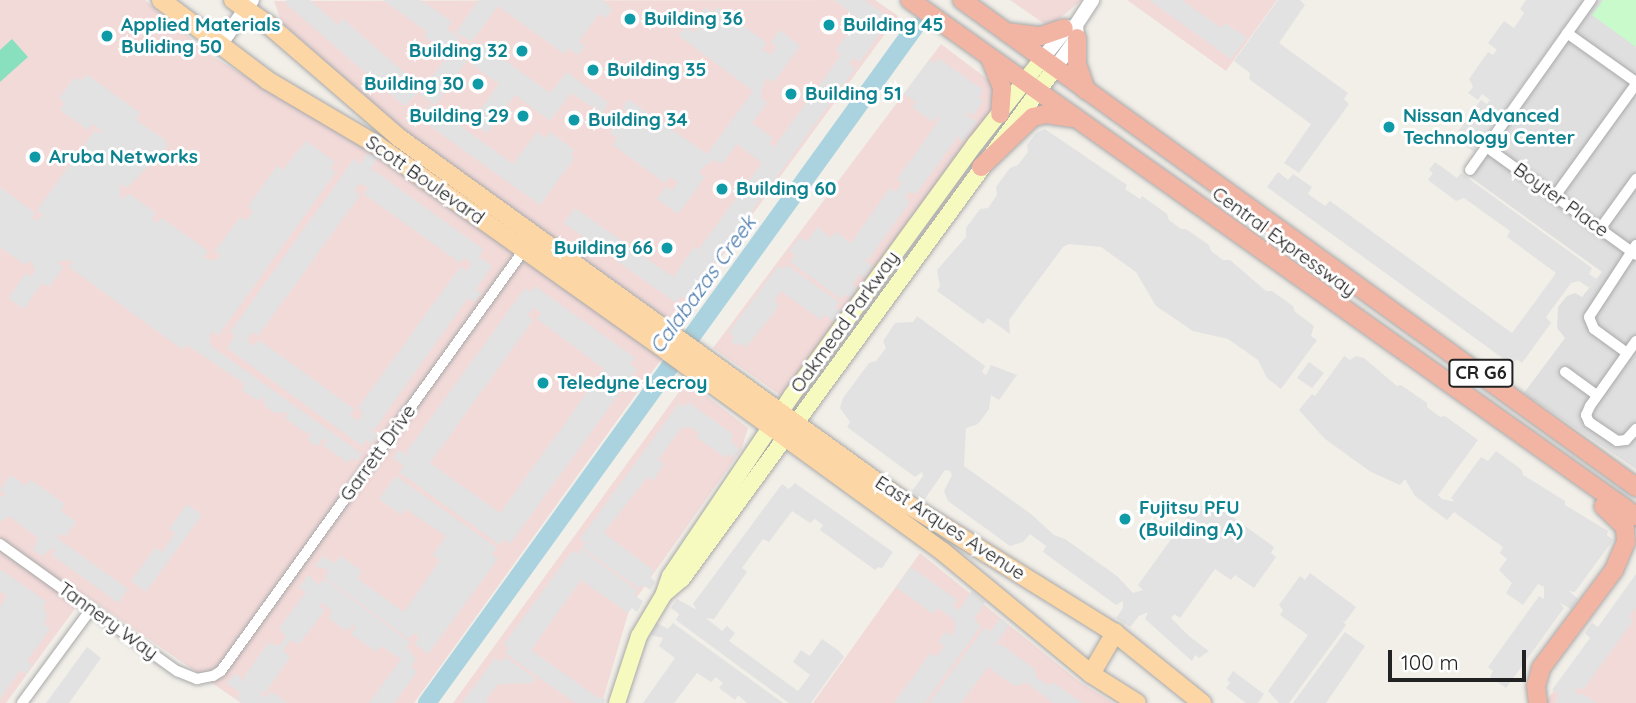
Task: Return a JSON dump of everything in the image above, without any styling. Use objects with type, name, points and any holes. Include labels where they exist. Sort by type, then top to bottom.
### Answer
[{"type":"highway","name":"Central Expressway","points":[[910,0],[1636,516]]},
{"type":"highway","name":"Central Expressway","points":[[961,0],[1632,481]]},
{"type":"highway","points":[[1004,32],[1041,36],[1072,30],[1077,64],[1086,90]]},
{"type":"highway","points":[[990,58],[1002,88],[1000,114]]},
{"type":"highway","points":[[981,167],[1033,117],[1046,114],[1076,119]]},
{"type":"highway","points":[[1454,389],[1478,415],[1620,520],[1625,527],[1626,542],[1614,570]]},
{"type":"highway","points":[[1538,703],[1536,686],[1541,668],[1614,570],[1636,550]]},
{"type":"main road","name":"Scott Boulevard","points":[[161,0],[267,80],[377,145],[529,242]]},
{"type":"main road","name":"Scott Boulevard","points":[[244,3],[398,137],[529,242],[692,359]]},
{"type":"main road","name":"Oakmead Parkway","points":[[777,433],[780,412],[976,143],[1049,64]]},
{"type":"main road","name":"Oakmead Parkway","points":[[617,703],[639,636],[664,594],[670,576],[777,433],[796,422],[981,167],[1030,86]]},
{"type":"main road","name":"East Arques Avenue","points":[[692,359],[796,422],[909,505],[1115,633],[1202,703]]},
{"type":"main road","name":"East Arques Avenue","points":[[692,359],[777,433],[942,551],[1091,674],[1137,703]]},
{"type":"main road","points":[[1091,674],[1115,633]]},
{"type":"street","points":[[1049,64],[1092,0]]},
{"type":"street","points":[[1470,170],[1591,0]]},
{"type":"street","points":[[220,46],[244,3]]},
{"type":"street","points":[[1555,196],[1636,83],[1567,33]]},
{"type":"street","name":"Boyter Place","points":[[1485,146],[1635,251]]},
{"type":"street","points":[[1600,229],[1636,179]]},
{"type":"street","name":"Garrett Drive","points":[[221,671],[529,242]]},
{"type":"street","points":[[1628,353],[1594,329],[1589,317],[1635,251]]},
{"type":"street","points":[[1636,341],[1586,412],[1589,422],[1617,441],[1626,440],[1636,429]]},
{"type":"street","points":[[1564,372],[1597,395]]},
{"type":"street","name":"Tannery Way","points":[[0,544],[187,676],[205,679],[221,671]]},
{"type":"street","points":[[22,703],[91,609]]},
{"type":"shaded area","points":[[0,0],[145,0],[210,55],[381,157],[662,358],[414,703],[241,703],[85,595],[6,703],[0,703]]},
{"type":"shaded area","points":[[287,0],[310,0],[338,25],[343,19],[421,87],[417,94],[404,106],[285,3]]},
{"type":"shaded area","points":[[383,0],[420,0],[427,4],[452,22],[447,29],[460,39],[454,48],[471,55],[435,105],[420,94],[453,48],[448,45],[444,51],[424,36],[427,32]]},
{"type":"shaded area","points":[[479,0],[603,0],[612,9],[606,18],[599,14],[579,41],[585,46],[578,55],[568,48],[564,54],[498,6],[472,41],[455,33]]},
{"type":"shaded area","points":[[834,0],[865,0],[885,15],[880,22],[885,26],[860,62],[853,58],[849,64],[855,69],[687,300],[681,296],[676,303],[564,223],[575,208],[673,277],[694,247],[701,251],[699,249],[762,163],[737,144],[722,164],[715,160],[704,166],[699,173],[705,177],[678,214],[657,199],[666,186],[672,191],[678,182],[670,177],[665,183],[613,145],[617,138],[610,133],[615,123],[622,127],[631,114],[623,108],[628,99],[707,154],[753,91],[678,35],[686,27],[694,33],[703,20],[698,15],[706,8],[713,13],[717,7],[767,43],[762,49],[771,55],[777,47],[771,42],[780,30],[800,46],[774,82],[767,78],[763,84],[761,98],[767,103],[752,123],[773,138],[769,144],[774,147],[841,55],[836,50],[856,22],[862,27],[865,24]]},
{"type":"shaded area","points":[[875,0],[898,16],[673,323],[401,128],[282,23],[274,1]]},
{"type":"shaded area","points":[[1010,0],[1082,0],[1049,27]]},
{"type":"shaded area","points":[[1127,0],[1277,0],[1226,71]]},
{"type":"shaded area","points":[[1149,0],[1182,0],[1221,28],[1225,23],[1247,38],[1231,59]]},
{"type":"shaded area","points":[[1278,0],[1300,0],[1305,5],[1279,43],[1348,93],[1344,99],[1349,104],[1299,173],[1284,163],[1311,124],[1249,79],[1250,73],[1234,61]]},
{"type":"shaded area","points":[[1526,0],[1584,0],[1474,152],[1454,137],[1481,100],[1487,104],[1490,100],[1482,94],[1478,100],[1468,93],[1473,87],[1469,79],[1488,52],[1493,55],[1497,50],[1488,43],[1504,21],[1514,28],[1524,13],[1520,9]]},
{"type":"shaded area","points":[[1587,0],[1636,0],[1636,469],[1524,393],[1565,338],[1557,328],[1558,307],[1567,296],[1575,293],[1582,297],[1602,272],[1463,172]]},
{"type":"shaded area","points":[[472,41],[479,46],[481,43],[550,93],[567,72],[608,103],[602,113],[571,93],[550,121],[515,95],[487,133],[471,122],[499,84],[470,63],[475,56],[466,49]]},
{"type":"shaded area","points":[[941,44],[1006,93],[783,397],[713,348]]},
{"type":"shaded area","points":[[938,58],[983,90],[978,97],[983,101],[973,116],[968,112],[966,115],[977,122],[963,141],[952,133],[957,138],[916,194],[910,191],[905,197],[910,202],[868,260],[861,258],[873,266],[864,278],[860,274],[852,285],[857,288],[849,299],[845,294],[841,299],[790,262],[795,255],[789,251],[800,237],[807,242],[817,227],[831,238],[836,232],[851,243],[890,188],[896,192],[902,183],[897,179],[940,119],[937,117],[933,122],[912,107],[916,102],[904,94],[929,60],[935,63]]},
{"type":"shaded area","points":[[86,74],[140,113],[136,120],[164,139],[168,146],[127,188],[120,184],[120,196],[124,199],[128,193],[156,213],[152,219],[157,223],[162,218],[208,251],[204,257],[208,260],[216,260],[221,256],[215,251],[240,217],[246,221],[253,211],[248,206],[277,166],[283,170],[306,141],[335,162],[330,168],[336,172],[218,336],[212,331],[209,339],[211,346],[362,454],[357,461],[352,458],[348,463],[323,445],[327,440],[324,438],[317,446],[312,443],[308,440],[312,429],[307,434],[285,418],[288,412],[275,413],[266,407],[262,396],[258,401],[242,390],[245,384],[187,345],[183,350],[69,267],[73,262],[69,260],[57,262],[63,268],[49,287],[42,283],[24,309],[8,298],[26,273],[32,277],[35,269],[31,262],[28,261],[25,265],[0,247],[0,187],[35,213],[32,219],[37,220],[43,215],[37,210],[95,130],[101,134],[103,132],[92,124],[88,130],[60,110],[65,103],[59,98],[75,77],[81,81]]},
{"type":"shaded area","points":[[430,104],[513,164],[537,132],[545,138],[550,132],[574,150],[571,155],[574,159],[540,205],[419,118]]},
{"type":"shaded area","points":[[1045,129],[1127,185],[1125,189],[1140,199],[1142,196],[1167,214],[1169,220],[1209,245],[1211,251],[1223,260],[1230,260],[1266,291],[1272,291],[1293,306],[1295,312],[1314,326],[1311,336],[1317,340],[1281,389],[1267,378],[1258,360],[1228,339],[1193,331],[1156,306],[1136,272],[1101,247],[1069,244],[1063,247],[1009,320],[1010,334],[988,318],[983,324],[937,291],[940,286],[937,270],[966,237],[966,228],[980,209],[988,208],[997,195],[996,187],[1010,168],[1018,165],[1028,152],[1027,145],[1036,133]]},
{"type":"shaded area","points":[[368,153],[378,158],[367,174],[372,169],[483,249],[479,257],[492,266],[476,289],[481,294],[474,302],[468,298],[374,430],[367,427],[378,435],[372,444],[367,440],[362,446],[227,348],[235,336],[230,332],[354,159],[360,164]],"holes":[[[360,183],[368,188],[364,194],[460,263],[464,258],[472,264],[466,271],[460,267],[358,408],[363,413],[358,421],[350,415],[354,409],[259,340],[254,346],[247,340],[252,332],[258,336],[360,195],[354,190]]]},
{"type":"shaded area","points":[[1435,162],[1457,178],[1461,173],[1592,268],[1589,274],[1598,280],[1591,289],[1579,281],[1571,283],[1546,317],[1551,323],[1522,363],[1517,359],[1512,365],[1267,187],[1278,172],[1288,180],[1293,174],[1312,187],[1308,194],[1325,206],[1330,201],[1512,333],[1556,273],[1507,237],[1510,231],[1464,198],[1456,201],[1428,180],[1433,173],[1429,170]]},
{"type":"shaded area","points":[[787,265],[839,302],[835,308],[841,310],[833,322],[825,314],[821,320],[781,291],[774,301],[779,305],[746,347],[731,342],[734,337],[729,332],[778,266],[783,269]]},
{"type":"shaded area","points":[[535,286],[635,358],[630,364],[637,369],[510,544],[504,539],[500,545],[399,472],[404,466],[393,458],[399,450],[411,457],[406,452],[525,288],[531,292]],"holes":[[[534,308],[541,313],[537,319],[604,369],[500,513],[430,463],[533,320],[527,315]]]},
{"type":"shaded area","points":[[917,316],[985,366],[982,372],[986,375],[991,365],[1017,375],[999,400],[991,395],[989,409],[978,424],[966,428],[964,466],[1031,514],[1054,535],[1065,539],[1117,576],[1133,593],[1143,590],[1138,585],[1198,502],[1211,511],[1216,505],[1274,547],[1271,553],[1276,557],[1254,588],[1235,575],[1231,580],[1215,569],[1180,618],[1174,614],[1171,618],[1209,651],[1199,658],[1195,655],[1192,661],[1145,619],[1148,612],[1139,616],[1130,627],[1116,618],[1123,608],[1123,601],[1116,605],[1043,552],[1046,546],[1030,534],[1023,542],[1010,546],[948,501],[944,491],[952,475],[950,471],[945,470],[924,500],[912,491],[923,476],[922,472],[915,477],[847,427],[850,422],[840,408],[843,398],[869,363],[876,361],[886,348],[883,341],[895,323],[913,322]]},
{"type":"shaded area","points":[[1344,356],[1350,360],[1356,356],[1364,358],[1397,386],[1401,385],[1427,403],[1427,407],[1440,417],[1445,416],[1478,440],[1438,495],[1442,499],[1455,502],[1451,498],[1481,457],[1488,461],[1496,451],[1522,470],[1523,475],[1565,501],[1565,505],[1608,531],[1607,535],[1613,540],[1575,592],[1569,591],[1578,599],[1571,609],[1560,603],[1564,608],[1506,688],[1490,677],[1493,671],[1488,667],[1539,596],[1544,599],[1544,587],[1538,584],[1523,605],[1506,593],[1512,583],[1499,570],[1507,559],[1500,553],[1503,547],[1454,512],[1447,520],[1415,496],[1405,479],[1400,485],[1371,472],[1325,439],[1299,410],[1312,394],[1315,396]]},
{"type":"shaded area","points":[[1309,362],[1324,373],[1312,388],[1297,378]]},
{"type":"shaded area","points":[[687,381],[748,428],[741,450],[630,607],[602,703],[453,703]]},
{"type":"shaded area","points":[[688,402],[734,435],[730,440],[740,450],[733,459],[730,453],[726,458],[696,437],[699,433],[690,427],[681,428],[658,460],[664,464],[653,481],[647,477],[604,533],[654,571],[650,576],[655,582],[650,590],[643,585],[640,589],[582,548],[585,543],[580,539],[679,403],[684,407]]},
{"type":"shaded area","points":[[11,475],[26,486],[31,480],[65,504],[61,511],[76,522],[65,537],[59,533],[57,538],[128,589],[118,603],[52,555],[56,551],[52,548],[42,556],[33,550],[38,538],[9,516],[0,522],[0,497],[6,495],[0,490]]},
{"type":"shaded area","points":[[396,476],[497,548],[492,554],[498,559],[428,654],[415,644],[419,637],[414,633],[409,639],[325,578],[328,570],[315,566],[323,556],[335,563],[341,556],[361,571],[358,579],[404,612],[440,560],[433,555],[446,536],[406,509],[401,515],[379,499]]},
{"type":"shaded area","points":[[795,483],[893,552],[882,568],[875,570],[820,530],[823,525],[815,519],[810,523],[792,511],[769,542],[763,539],[742,568],[747,572],[714,619],[706,618],[722,631],[727,626],[735,633],[729,641],[798,691],[810,675],[793,662],[801,650],[810,656],[822,639],[839,651],[844,657],[811,703],[789,703],[676,620],[679,614],[671,608],[677,599],[697,610],[693,604],[782,484],[789,489]]},
{"type":"shaded area","points":[[187,504],[202,515],[146,592],[131,581],[155,548],[162,552],[175,533],[169,529]]},
{"type":"shaded area","points":[[581,549],[638,591],[635,596],[643,601],[637,612],[632,608],[628,613],[581,580],[531,650],[597,697],[605,699],[604,703],[575,703],[505,653],[509,648],[504,644],[572,551],[577,554]]},
{"type":"shaded area","points":[[920,553],[1081,683],[1113,703],[813,703]]},
{"type":"shaded area","points":[[911,567],[957,600],[953,606],[959,610],[972,591],[985,602],[974,619],[981,626],[925,703],[894,703],[930,653],[936,657],[944,646],[938,641],[945,632],[952,636],[956,627],[953,619],[938,608],[933,614],[896,587]]},
{"type":"shaded area","points":[[0,569],[47,602],[43,607],[47,616],[44,624],[50,629],[27,661],[32,665],[26,674],[20,670],[0,699],[0,607],[7,596],[0,591]]},
{"type":"shaded area","points":[[1310,573],[1356,607],[1345,622],[1342,620],[1346,625],[1289,703],[1279,703],[1268,691],[1308,635],[1280,615],[1283,610],[1279,605],[1300,576],[1305,580]]},
{"type":"shaded area","points":[[1636,574],[1636,607],[1629,617],[1633,621],[1583,690],[1579,687],[1575,690],[1579,696],[1582,693],[1596,703],[1556,703],[1559,694],[1552,690],[1590,638],[1585,633],[1592,623],[1598,627]]},
{"type":"shaded area","points":[[308,575],[319,585],[324,579],[410,642],[406,647],[416,659],[411,667],[417,672],[394,703],[369,703],[401,659],[381,646],[376,652],[351,634],[356,628],[353,625],[347,631],[328,618],[332,611],[322,603],[319,606],[325,610],[299,644],[290,640],[283,651],[290,657],[265,693],[257,690],[266,698],[271,691],[287,703],[242,703],[237,699],[240,692],[226,683],[236,674],[248,684],[244,677],[268,643],[279,646],[286,637],[279,628],[306,592],[299,588]]},
{"type":"shaded area","points":[[1636,575],[1636,703],[1545,703]]},
{"type":"shaded area","points":[[1000,618],[1009,625],[994,647],[1000,644],[1035,669],[1036,677],[1047,685],[1054,683],[1082,703],[1053,703],[1027,683],[1014,686],[988,667],[961,703],[929,703],[984,628],[991,631]]},
{"type":"shaded area","points":[[657,623],[668,629],[673,623],[783,703],[747,703],[738,695],[735,700],[719,688],[723,683],[716,677],[711,682],[697,673],[674,703],[643,703],[675,658],[659,646],[663,638],[651,635]]},
{"type":"shaded area","points":[[1345,632],[1365,646],[1326,703],[1293,703]]},
{"type":"shaded area","points":[[87,647],[101,658],[69,703],[46,703]]},
{"type":"shaded area","points":[[505,657],[535,678],[532,683],[498,684],[485,700],[489,703],[462,703],[495,658],[501,662]]},
{"type":"shaded area","points":[[1233,671],[1264,694],[1258,703],[1246,703],[1226,688],[1230,683],[1227,680]]},
{"type":"green space","points":[[1603,0],[1636,0],[1636,47],[1592,15]]},
{"type":"green space","points":[[12,39],[28,57],[0,82],[0,50]]},
{"type":"waterway","name":"Calabazas Creek","points":[[427,703],[915,27]]},
{"type":"place","name":"Building 36","points":[[630,19]]},
{"type":"place","name":"Building 45","points":[[829,25]]},
{"type":"place","name":"Applied Materials Buliding 50","points":[[107,36]]},
{"type":"place","name":"Building 32","points":[[522,51]]},
{"type":"place","name":"Building 35","points":[[593,70]]},
{"type":"place","name":"Building 30","points":[[478,84]]},
{"type":"place","name":"Building 51","points":[[791,94]]},
{"type":"place","name":"Building 29","points":[[523,116]]},
{"type":"place","name":"Building 34","points":[[574,120]]},
{"type":"place","name":"Nissan Advanced Technology Center","points":[[1389,127]]},
{"type":"place","name":"Aruba Networks","points":[[35,157]]},
{"type":"place","name":"Building 60","points":[[722,189]]},
{"type":"place","name":"Building 66","points":[[667,248]]},
{"type":"place","name":"Teledyne Lecroy","points":[[543,383]]},
{"type":"place","name":"Fujitsu PFU (Building A)","points":[[1125,519]]}]
